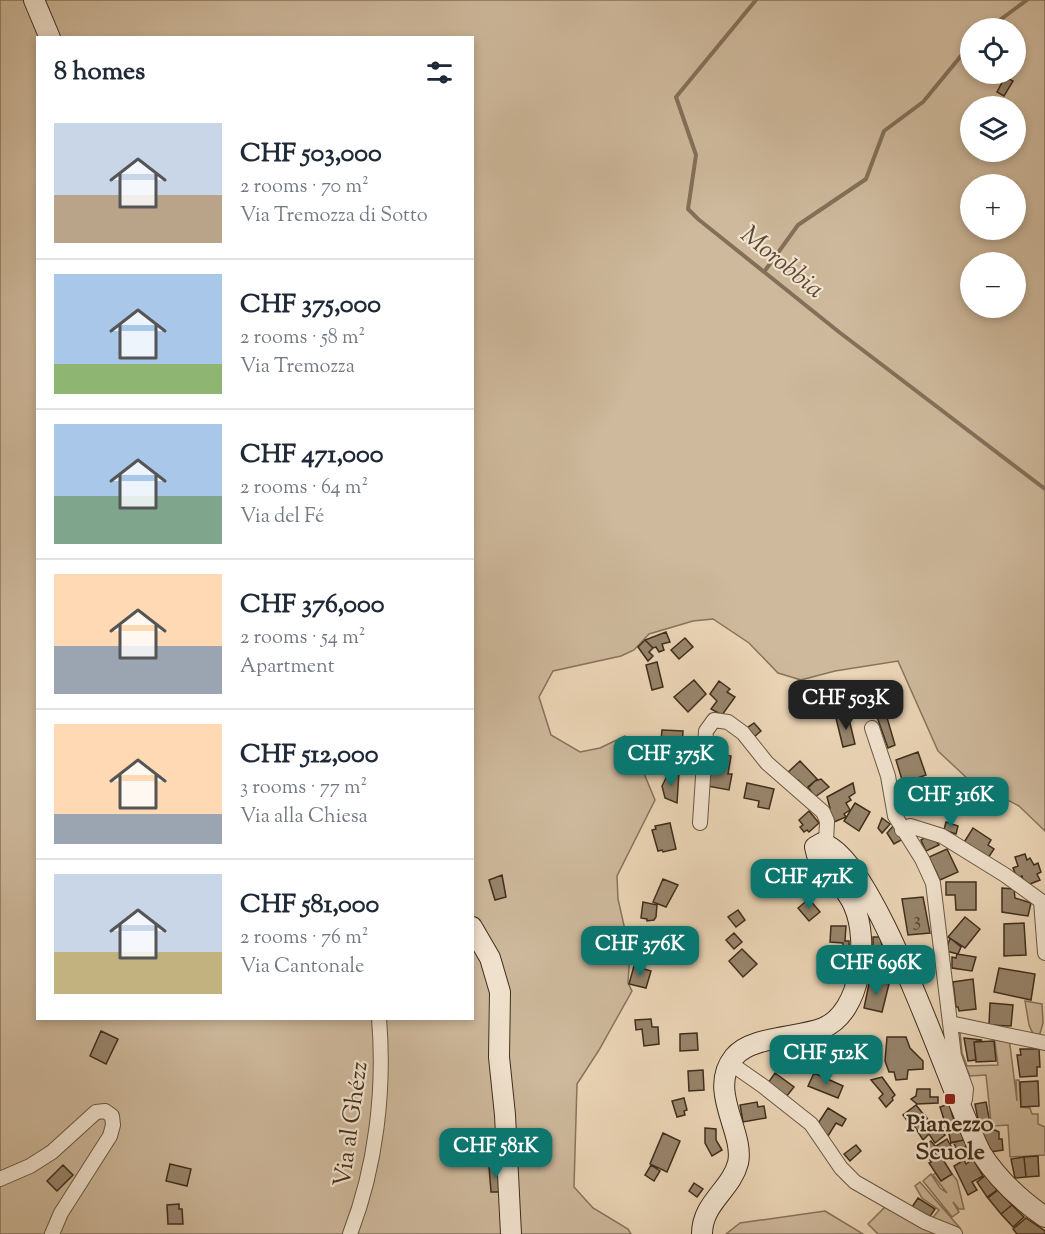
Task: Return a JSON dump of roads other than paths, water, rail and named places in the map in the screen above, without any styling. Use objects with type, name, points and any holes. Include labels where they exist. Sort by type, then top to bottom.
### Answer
[{"type":"street","points":[[34,0],[49,36]]},
{"type":"street","points":[[700,823],[706,731],[714,720],[723,720],[743,733],[767,763],[824,812],[827,821],[826,843]]},
{"type":"street","points":[[872,728],[888,776],[895,816],[922,859],[933,883],[954,1056],[966,1089],[961,1107]]},
{"type":"street","points":[[902,830],[910,826],[942,836],[1005,875],[1041,901],[1045,953]]},
{"type":"street","points":[[702,1234],[706,1212],[733,1176],[738,1162],[739,1149],[725,1091],[726,1072],[730,1063],[748,1046],[811,1032],[829,1025],[843,1014],[852,998],[860,961],[859,920],[848,895],[817,855],[817,844],[826,843],[853,871],[883,918],[975,1141],[994,1172],[1014,1194],[1045,1217]]},
{"type":"street","points":[[474,930],[490,958],[500,992],[499,1057],[505,1115],[511,1234]]},
{"type":"street","name":"Via al Ghézz","points":[[350,1234],[367,1187],[372,1156],[383,1059],[379,1020]]},
{"type":"street","points":[[950,1023],[1045,1043]]},
{"type":"street","points":[[730,1063],[764,1086],[811,1124],[841,1168],[855,1182],[925,1222],[955,1234]]},
{"type":"street","points":[[0,1179],[30,1166],[52,1152],[96,1112],[101,1110],[109,1112],[114,1121],[110,1136],[61,1213],[52,1234]]},
{"type":"waterway","name":"Morobbia","points":[[756,0],[676,97],[696,155],[688,209],[839,332],[1045,489]]},
{"type":"waterway","points":[[1003,18],[1027,0]]},
{"type":"waterway","points":[[764,272],[798,225],[866,179],[884,131],[923,102],[960,57]]},
{"type":"place","name":"Pianezzo Scuole","points":[[950,1099]]}]
